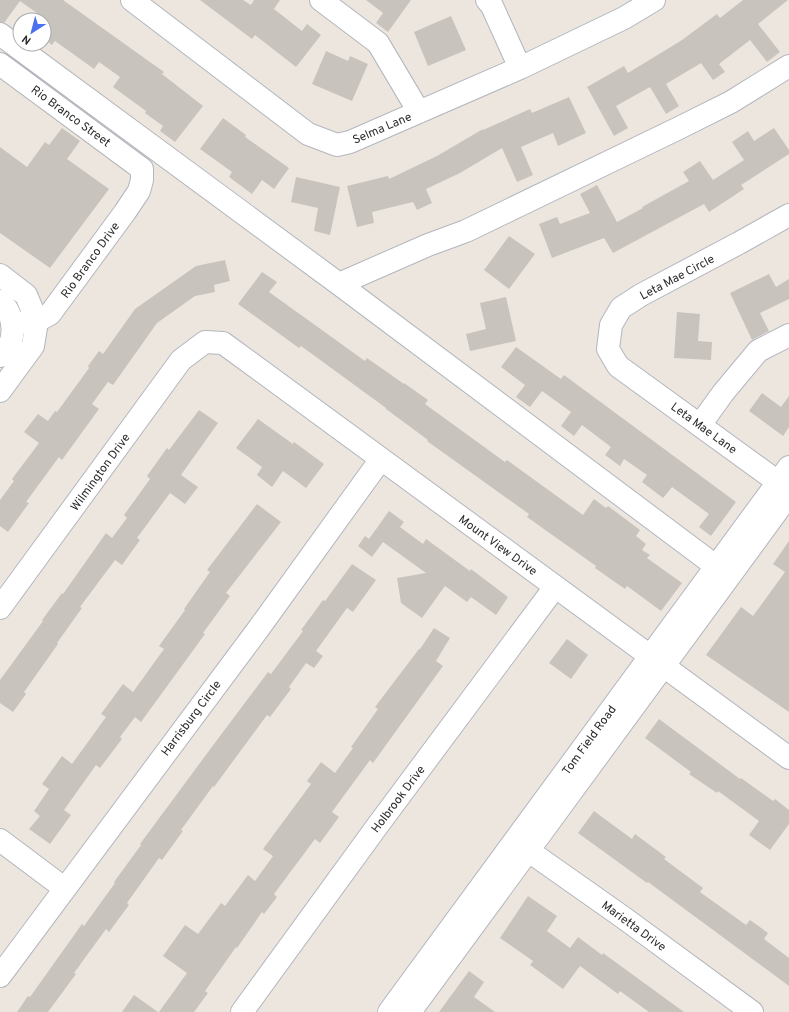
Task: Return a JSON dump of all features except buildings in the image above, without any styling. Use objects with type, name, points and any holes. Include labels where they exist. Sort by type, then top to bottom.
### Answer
[{"type":"street","name":"Selma Lane","points":[[132,0],[308,134],[337,145],[350,142],[520,68],[624,18],[654,0]]},
{"type":"street","points":[[321,0],[378,43],[419,112]]},
{"type":"street","points":[[487,0],[492,6],[520,68]]},
{"type":"street","points":[[0,34],[339,284],[723,571]]},
{"type":"street","name":"Rio Branco Street","points":[[0,64],[142,169]]},
{"type":"street","points":[[339,284],[428,245],[466,231],[679,128],[731,102],[789,66]]},
{"type":"street","name":"Rio Branco Drive","points":[[12,324],[37,321],[50,314],[139,191],[142,180],[142,169]]},
{"type":"street","name":"Leta Mae Circle","points":[[618,366],[608,349],[611,325],[621,308],[641,295],[739,244],[789,215]]},
{"type":"street","points":[[0,275],[26,295],[37,321],[33,346],[0,391]]},
{"type":"street","points":[[0,301],[7,306],[12,324],[10,342],[0,356]]},
{"type":"street","points":[[700,425],[758,351],[789,335]]},
{"type":"street","name":"Mount View Drive","points":[[205,342],[223,342],[789,758]]},
{"type":"street","name":"Wilmington Drive","points":[[0,608],[181,360],[205,342]]},
{"type":"street","name":"Leta Mae Lane","points":[[618,366],[700,425],[786,483]]},
{"type":"street","name":"Harrisburg Circle","points":[[0,976],[254,634],[381,459]]},
{"type":"street","name":"Tom Field Road","points":[[389,1012],[521,846],[786,483]]},
{"type":"street","name":"Holbrook Drive","points":[[242,1012],[378,825],[555,587]]},
{"type":"street","points":[[0,840],[64,888]]},
{"type":"street","name":"Tom Field Road","points":[[410,1012],[521,846]]},
{"type":"street","name":"Marietta Drive","points":[[521,846],[624,918],[752,1012]]}]
